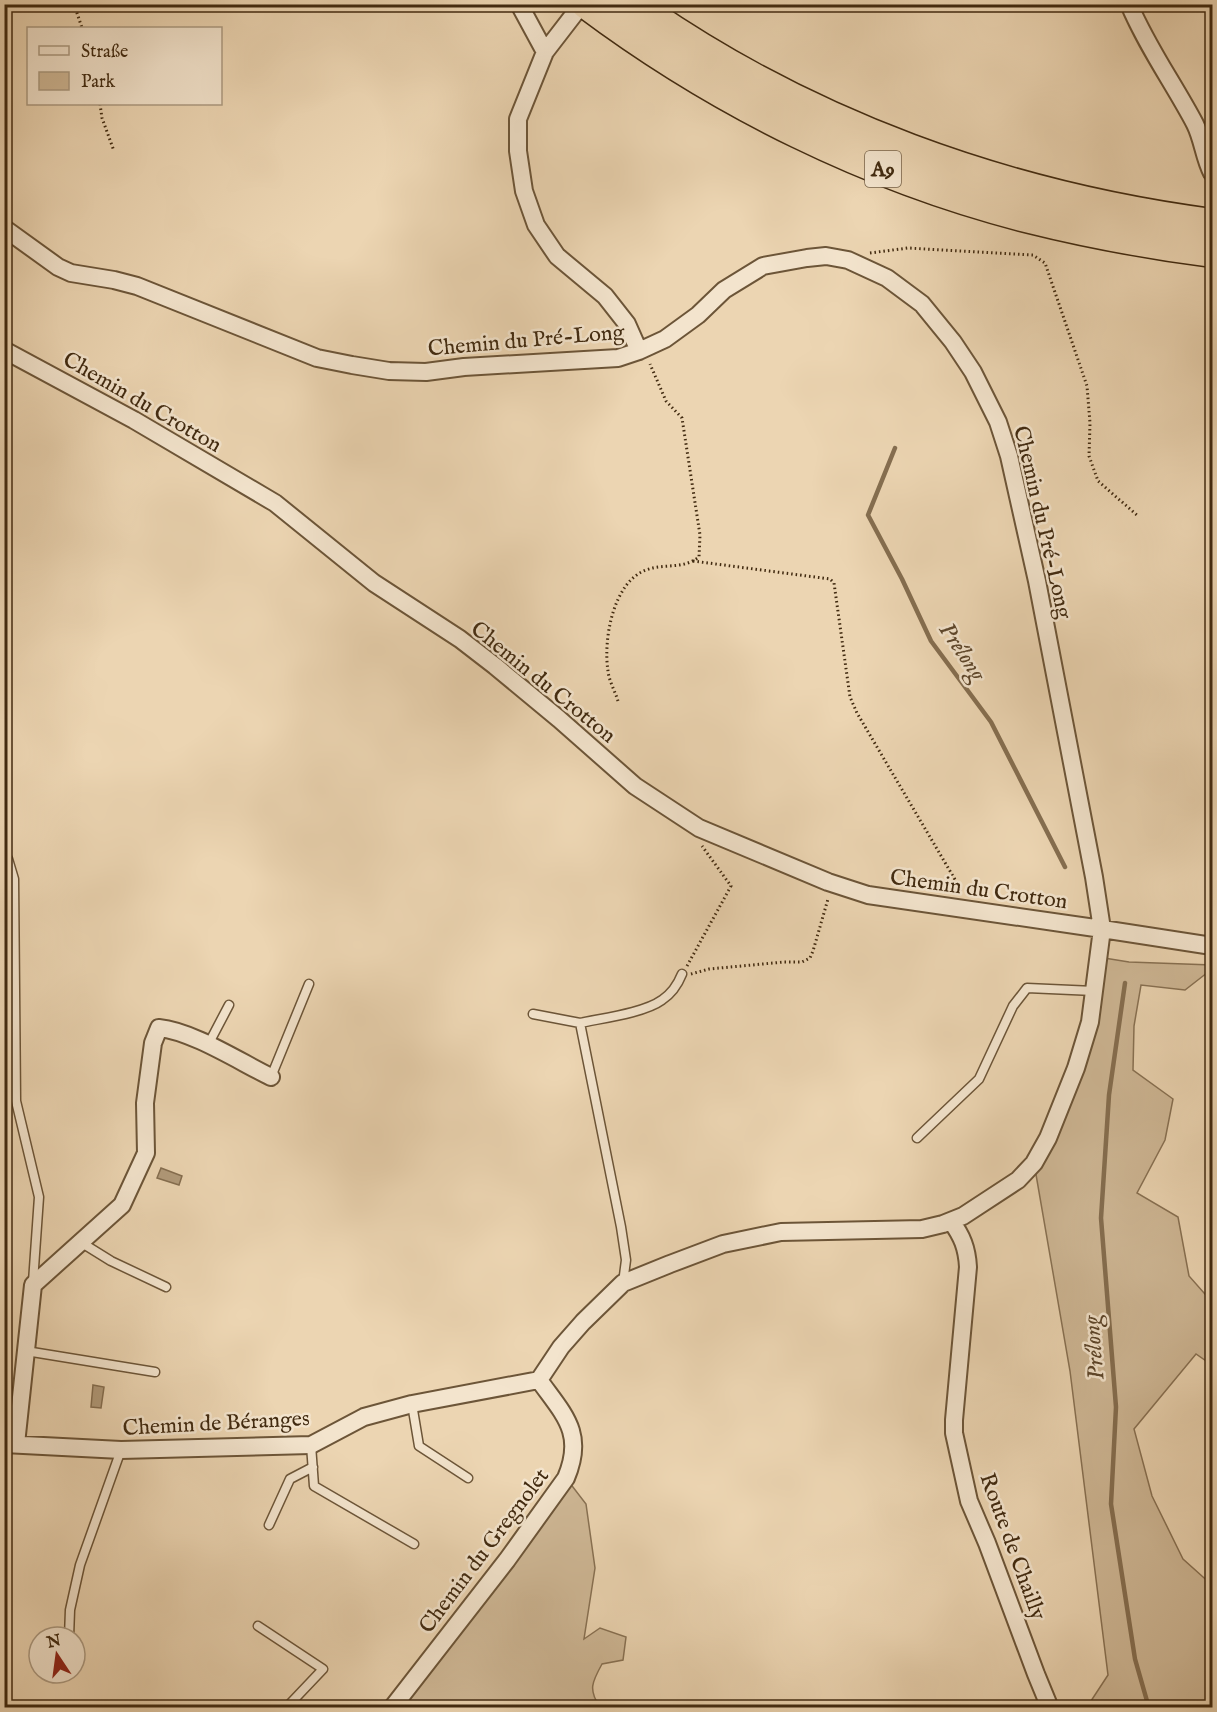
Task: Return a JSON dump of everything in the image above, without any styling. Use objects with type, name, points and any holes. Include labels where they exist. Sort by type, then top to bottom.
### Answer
[{"type":"highway","name":"A9","points":[[587,4],[663,57],[724,94],[797,132],[869,164],[948,193],[1028,217],[1112,236],[1212,252]]},
{"type":"highway","name":"A9","points":[[634,4],[714,57],[776,91],[841,122],[917,152],[1036,190],[1117,209],[1212,224]]},
{"type":"street","points":[[519,4],[545,52]]},
{"type":"street","points":[[582,4],[545,52],[518,119],[518,151],[524,190],[537,225],[557,256],[605,296],[627,324],[639,351]]},
{"type":"street","points":[[1130,4],[1138,26],[1197,127],[1212,173]]},
{"type":"street","name":"Chemin du Pré-Long","points":[[4,228],[58,267],[71,273],[137,286],[317,358],[389,370],[426,372],[464,367],[618,358],[665,339],[698,315],[724,290],[763,266],[826,256],[848,260],[887,278],[922,304],[953,342],[973,372],[998,422],[1010,456],[1037,581],[1102,929]]},
{"type":"street","name":"Chemin du Crotton","points":[[4,350],[134,420],[275,503],[374,583],[459,639],[495,666],[635,786],[699,828],[833,884],[868,895],[1102,929]]},
{"type":"street","points":[[539,1380],[561,1347],[623,1282],[723,1244],[781,1232],[922,1229],[963,1216],[1018,1180],[1034,1163],[1048,1138],[1076,1068],[1089,1022],[1102,929],[1212,946]]},
{"type":"street","points":[[10,1444],[26,1351],[33,1285],[122,1205],[146,1153],[145,1103],[153,1043],[159,1028],[170,1029],[208,1045],[271,1077]]},
{"type":"street","name":"Route de Chailly","points":[[951,1221],[961,1234],[968,1260],[954,1420],[954,1432],[964,1482],[972,1510],[1050,1707]]},
{"type":"street","name":"Chemin de Béranges","points":[[10,1444],[121,1450],[311,1445],[364,1417],[412,1404],[539,1380]]},
{"type":"street","name":"Chemin du Gregnolet","points":[[392,1707],[507,1560],[566,1478],[573,1463],[573,1435],[568,1421],[539,1380]]},
{"type":"lane","points":[[4,856],[8,859],[15,879],[16,1101],[39,1197],[33,1285]]},
{"type":"lane","points":[[533,1014],[580,1023],[646,1008],[663,1000],[682,974]]},
{"type":"lane","points":[[271,1077],[309,984]]},
{"type":"lane","points":[[917,1138],[979,1079],[1013,1006],[1027,988],[1094,991]]},
{"type":"lane","points":[[208,1045],[229,1005]]},
{"type":"lane","points":[[580,1023],[621,1227],[626,1260],[623,1282]]},
{"type":"lane","points":[[82,1243],[111,1261],[166,1287]]},
{"type":"lane","points":[[26,1351],[155,1372]]},
{"type":"lane","points":[[412,1404],[419,1446],[468,1478]]},
{"type":"lane","points":[[311,1445],[314,1486],[414,1544]]},
{"type":"lane","points":[[69,1625],[70,1610],[80,1565],[121,1450]]},
{"type":"lane","points":[[269,1525],[278,1510],[290,1479],[313,1467]]},
{"type":"lane","points":[[258,1626],[323,1669],[286,1707]]},
{"type":"lane","points":[[677,1706],[801,1707]]},
{"type":"path","points":[[74,4],[82,27]]},
{"type":"path","points":[[100,105],[102,118],[114,151]]},
{"type":"path","points":[[865,253],[908,248],[1033,255],[1045,263],[1087,386],[1090,423],[1089,456],[1098,481],[1138,516]]},
{"type":"path","points":[[618,701],[608,672],[607,648],[614,605],[625,585],[647,569],[687,564],[699,557],[700,535],[682,418],[666,401],[651,365],[639,351]]},
{"type":"path","points":[[693,561],[830,579],[834,583],[850,697],[857,713],[960,888],[961,909]]},
{"type":"path","points":[[699,828],[699,841],[731,886],[682,974],[689,975],[716,968],[802,962],[810,958],[833,884]]},
{"type":"green space","points":[[1098,957],[1129,962],[1212,965],[1212,969],[1185,990],[1141,985],[1134,1026],[1133,1070],[1173,1099],[1165,1140],[1137,1193],[1178,1217],[1189,1276],[1212,1302],[1212,1365],[1196,1354],[1134,1429],[1152,1496],[1183,1559],[1212,1585],[1212,1646],[1207,1666],[1209,1707],[1087,1707],[1108,1675],[1070,1371],[1034,1163],[1076,1068]]},
{"type":"green space","points":[[566,1478],[586,1504],[595,1568],[584,1639],[600,1628],[626,1637],[623,1660],[602,1664],[594,1681],[594,1696],[600,1707],[392,1708]]},
{"type":"shaded area","points":[[161,1168],[182,1176],[179,1185],[157,1178]]},
{"type":"shaded area","points":[[93,1385],[104,1387],[101,1408],[91,1407]]},
{"type":"waterway","name":"Prélong","points":[[895,448],[868,515],[931,641],[991,722],[1065,867]]},
{"type":"waterway","name":"Prélong","points":[[1125,983],[1109,1095],[1101,1218],[1116,1407],[1111,1504],[1135,1659],[1149,1708]]}]
